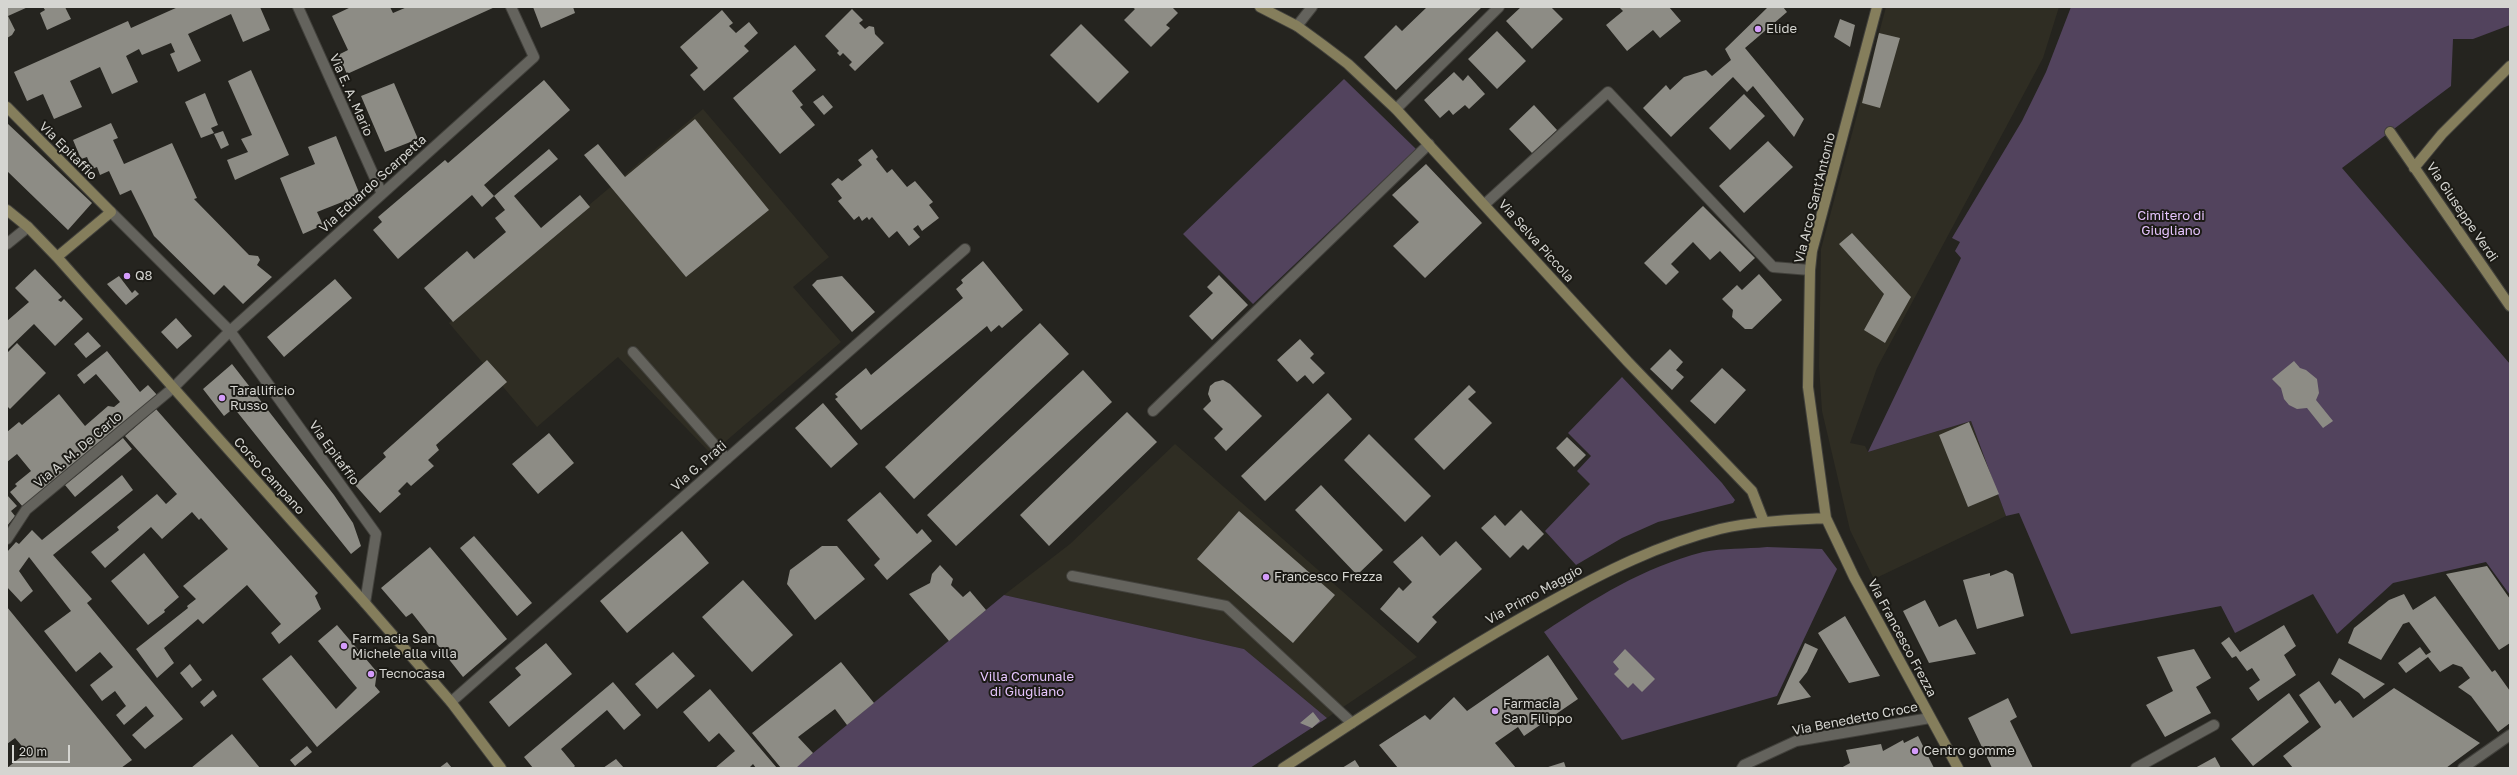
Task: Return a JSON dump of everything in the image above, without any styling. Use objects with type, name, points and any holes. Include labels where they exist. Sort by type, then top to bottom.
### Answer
[{"type":"street","name":"Via E. A. Mario","points":[[298,7],[382,194]]},
{"type":"street","name":"Via Eduardo Scarpetta","points":[[173,388],[230,331],[534,57],[511,7]]},
{"type":"street","name":"Via Selva Piccola","points":[[1260,7],[1297,26],[1348,64],[1396,109],[1485,204],[1628,362],[1752,491],[1764,522]]},
{"type":"street","points":[[1297,26],[1312,7]]},
{"type":"street","points":[[1396,109],[1499,7]]},
{"type":"street","name":"Via Arco Sant'Antonio","points":[[1826,518],[1808,387],[1810,270],[1812,251],[1877,7]]},
{"type":"street","name":"Via Giuseppe Verdi","points":[[2510,66],[2442,134],[2414,168],[2510,306]]},
{"type":"street","points":[[1485,204],[1608,92],[1773,267],[1810,270]]},
{"type":"street","name":"Via Epitaffio","points":[[7,107],[230,331],[376,534],[365,603]]},
{"type":"street","points":[[2390,132],[2414,168]]},
{"type":"street","points":[[1153,411],[1429,144]]},
{"type":"street","name":"Corso Campano","points":[[7,210],[28,228],[57,257],[365,603],[451,702],[501,768]]},
{"type":"street","points":[[57,257],[111,212]]},
{"type":"street","points":[[7,244],[28,228]]},
{"type":"street","name":"Via G. Prati","points":[[451,702],[965,249]]},
{"type":"street","points":[[633,352],[727,459]]},
{"type":"street","name":"Via A. M. De Carlo","points":[[7,539],[26,510],[173,388]]},
{"type":"street","name":"Via Primo Maggio","points":[[1283,768],[1483,638],[1598,575],[1664,546],[1721,529],[1764,522],[1826,518]]},
{"type":"street","name":"Via Francesco Frezza","points":[[1826,518],[1854,577],[1958,768]]},
{"type":"street","points":[[1072,576],[1226,606],[1352,723]]},
{"type":"street","name":"Via Benedetto Croce","points":[[1742,768],[1744,765],[1796,741],[1930,718]]},
{"type":"street","points":[[2136,768],[2214,725]]},
{"type":"street","points":[[2463,768],[2510,735]]},
{"type":"shaded area","points":[[1886,7],[2059,7],[2043,58],[1877,368],[1850,443],[1865,446],[1868,452],[1971,421],[2006,516],[1874,579],[1850,530],[1822,411],[1819,366],[1821,249]]},
{"type":"shaded area","points":[[703,109],[829,257],[793,287],[841,342],[711,454],[618,357],[537,427],[449,323]]},
{"type":"shaded area","points":[[1175,444],[1417,657],[1327,718],[1244,649],[1004,595],[1070,544]]},
{"type":"green space","name":"Cimitero di Giugliano","points":[[2071,7],[2510,7],[2510,25],[2473,39],[2453,39],[2451,86],[2342,168],[2510,364],[2510,595],[2486,562],[2393,583],[2337,634],[2313,594],[2235,633],[2221,606],[2071,634],[2019,513],[2006,516],[1971,421],[1868,452],[1961,258],[1955,251],[1960,242],[1952,238],[2022,121],[2046,72]]},
{"type":"green space","points":[[1344,79],[1416,149],[1253,304],[1183,234]]},
{"type":"green space","points":[[1622,377],[1722,483],[1735,500],[1733,503],[1658,522],[1622,538],[1576,565],[1545,531],[1590,484],[1577,471],[1591,456],[1568,433]]},
{"type":"green space","points":[[1767,547],[1822,549],[1837,569],[1777,696],[1622,740],[1544,632],[1600,596],[1660,566],[1703,552]]},
{"type":"green space","name":"Villa Comunale di Giugliano","points":[[1004,595],[1244,649],[1327,718],[1250,768],[795,768]]},
{"type":"building","points":[[7,7],[28,7],[8,16],[15,30],[12,35],[7,38]]},
{"type":"building","points":[[43,7],[65,7],[71,19],[47,30],[40,13],[45,10]]},
{"type":"building","points":[[178,7],[260,7],[270,30],[243,42],[231,14],[188,34],[201,61],[178,72],[170,54],[175,52],[171,43],[142,55],[139,49],[126,56],[138,82],[112,94],[100,67],[70,81],[82,107],[54,119],[43,94],[27,101],[14,72],[128,21],[131,28]]},
{"type":"building","points":[[351,7],[390,7],[393,13],[407,7],[495,7],[347,74],[338,55],[348,50],[332,16]]},
{"type":"building","points":[[533,7],[573,7],[575,13],[541,28]]},
{"type":"building","points":[[1132,7],[1172,7],[1178,13],[1166,25],[1170,28],[1151,47],[1124,20],[1135,9]]},
{"type":"building","points":[[1427,7],[1482,7],[1396,90],[1364,57],[1396,25],[1402,31]]},
{"type":"building","points":[[1521,7],[1551,7],[1563,19],[1532,49],[1506,21]]},
{"type":"building","points":[[1619,7],[1669,7],[1681,21],[1660,38],[1653,30],[1627,51],[1606,25],[1623,11]]},
{"type":"building","points":[[1768,7],[1783,7],[1787,12],[1745,48],[1804,119],[1794,137],[1753,86],[1747,92],[1733,77],[1671,137],[1643,108],[1666,85],[1670,90],[1684,77],[1706,70],[1712,76],[1731,60],[1725,49]]},
{"type":"building","points":[[852,9],[863,20],[859,23],[865,29],[869,26],[874,27],[875,34],[884,43],[855,71],[849,65],[852,62],[843,53],[840,56],[837,53],[839,51],[825,36]]},
{"type":"building","points":[[722,10],[733,23],[729,26],[736,33],[749,22],[758,33],[744,46],[749,51],[704,91],[690,75],[698,68],[680,47]]},
{"type":"building","points":[[1840,19],[1855,25],[1850,47],[1834,37]]},
{"type":"building","points":[[1081,24],[1129,72],[1098,103],[1050,55]]},
{"type":"building","points":[[1497,31],[1526,61],[1497,89],[1468,59]]},
{"type":"building","points":[[1879,33],[1900,38],[1880,108],[1862,103]]},
{"type":"building","points":[[795,45],[816,70],[792,91],[803,105],[800,107],[815,125],[780,154],[733,98]]},
{"type":"building","points":[[251,70],[289,155],[235,180],[227,160],[248,152],[241,139],[252,135],[228,81]]},
{"type":"building","points":[[1454,72],[1463,81],[1468,75],[1485,94],[1469,109],[1465,105],[1453,115],[1449,110],[1440,118],[1424,100]]},
{"type":"building","points":[[544,80],[570,110],[484,185],[494,196],[482,207],[472,195],[398,259],[373,230],[382,222],[378,217],[445,160],[448,163]]},
{"type":"building","points":[[394,83],[418,139],[385,152],[361,96]]},
{"type":"building","points":[[205,93],[218,125],[211,128],[214,133],[201,138],[185,102]]},
{"type":"building","points":[[1744,94],[1765,116],[1730,150],[1709,128]]},
{"type":"building","points":[[823,95],[833,107],[824,115],[813,102]]},
{"type":"building","points":[[1534,105],[1557,130],[1532,153],[1509,129]]},
{"type":"building","points":[[695,119],[769,210],[686,277],[584,155],[598,144],[625,177]]},
{"type":"building","points":[[7,123],[92,203],[68,230],[7,171]]},
{"type":"building","points":[[111,123],[118,138],[113,140],[124,164],[172,143],[197,198],[194,199],[249,255],[258,256],[260,260],[257,265],[272,277],[243,304],[224,285],[214,295],[154,236],[131,190],[120,195],[109,171],[100,175],[97,167],[92,169],[87,157],[81,159],[73,140]]},
{"type":"building","points":[[223,131],[229,145],[221,149],[214,134]]},
{"type":"building","points":[[336,136],[360,195],[317,212],[323,225],[303,234],[280,178],[315,164],[308,147]]},
{"type":"building","points":[[1768,141],[1793,167],[1744,213],[1719,186]]},
{"type":"building","points":[[549,149],[558,159],[514,196],[541,228],[580,195],[590,207],[453,322],[424,288],[467,251],[474,259],[506,232],[495,218],[505,210],[494,196]]},
{"type":"building","points":[[872,149],[878,157],[876,159],[887,173],[892,169],[907,187],[915,181],[933,202],[929,205],[939,218],[922,231],[918,225],[913,229],[920,237],[909,246],[897,231],[889,238],[872,217],[869,220],[867,217],[862,221],[859,216],[854,220],[838,201],[842,198],[831,184],[838,178],[842,181],[862,165],[858,160]]},
{"type":"building","points":[[1426,164],[1482,223],[1425,278],[1393,246],[1419,222],[1392,195]]},
{"type":"building","points":[[1703,206],[1755,258],[1740,272],[1720,251],[1710,260],[1693,242],[1671,264],[1679,272],[1666,285],[1644,263]]},
{"type":"building","points":[[1852,233],[1911,297],[1885,343],[1864,330],[1884,294],[1839,244]]},
{"type":"building","points":[[983,261],[1023,310],[1002,328],[999,325],[991,332],[987,326],[861,430],[835,399],[838,397],[835,394],[866,368],[871,375],[963,298],[956,289],[963,283],[961,280]]},
{"type":"building","points":[[35,269],[62,297],[58,300],[61,302],[64,299],[83,319],[55,346],[34,324],[7,350],[7,321],[29,302],[15,288]]},
{"type":"building","points":[[1759,274],[1782,300],[1752,329],[1745,329],[1732,317],[1733,310],[1722,299],[1737,285],[1742,290]]},
{"type":"building","points":[[1219,275],[1248,305],[1212,340],[1189,316],[1213,293],[1207,287]]},
{"type":"building","points":[[119,276],[132,293],[135,290],[139,294],[126,305],[107,284]]},
{"type":"building","points":[[842,276],[875,312],[852,332],[812,285],[817,280]]},
{"type":"building","points":[[335,279],[352,298],[284,357],[267,337]]},
{"type":"building","points":[[176,318],[192,336],[177,349],[161,332]]},
{"type":"building","points":[[1040,323],[1069,354],[914,499],[885,467]]},
{"type":"building","points":[[88,332],[101,346],[86,358],[74,344]]},
{"type":"building","points":[[1300,339],[1314,354],[1310,358],[1325,373],[1313,384],[1305,375],[1297,382],[1277,360]]},
{"type":"building","points":[[17,343],[46,373],[10,409],[7,406],[7,353]]},
{"type":"building","points":[[1670,349],[1683,362],[1676,370],[1684,377],[1672,390],[1650,369]]},
{"type":"building","points":[[107,351],[140,392],[148,385],[158,396],[23,507],[10,492],[17,486],[15,484],[31,471],[17,454],[7,462],[7,432],[19,422],[22,425],[59,394],[85,426],[108,406],[114,407],[120,402],[96,374],[84,384],[77,375]]},
{"type":"building","points":[[487,360],[507,382],[436,445],[439,450],[428,460],[434,466],[411,486],[407,482],[398,491],[401,494],[380,513],[355,485],[386,457],[383,453]]},
{"type":"building","points":[[2294,361],[2300,368],[2306,370],[2317,379],[2319,393],[2316,400],[2333,421],[2323,428],[2307,408],[2297,409],[2289,405],[2284,399],[2281,388],[2272,379]]},
{"type":"building","points":[[232,364],[334,495],[353,523],[361,546],[351,554],[234,408],[224,416],[203,389]]},
{"type":"building","points":[[1722,368],[1746,390],[1715,424],[1690,401]]},
{"type":"building","points":[[1083,370],[1112,402],[956,546],[927,515]]},
{"type":"building","points":[[1223,380],[1230,384],[1262,416],[1226,451],[1214,438],[1223,429],[1203,409],[1211,401],[1208,394],[1210,386],[1215,382]]},
{"type":"building","points":[[1469,385],[1476,392],[1468,399],[1492,423],[1444,470],[1414,439]]},
{"type":"building","points":[[1328,393],[1352,419],[1265,501],[1241,476]]},
{"type":"building","points":[[823,403],[858,444],[831,468],[795,428]]},
{"type":"building","points":[[156,409],[318,593],[315,596],[321,609],[279,644],[271,633],[281,624],[247,585],[203,624],[198,619],[164,648],[174,663],[157,678],[136,649],[188,608],[187,606],[196,599],[183,586],[228,549],[201,518],[199,520],[192,512],[162,539],[151,527],[105,568],[91,552],[119,530],[117,527],[157,494],[166,504],[177,494],[125,436]]},
{"type":"building","points":[[1127,412],[1157,442],[1049,546],[1020,515]]},
{"type":"building","points":[[1969,422],[1999,494],[1968,507],[1939,435]]},
{"type":"building","points":[[549,433],[574,463],[538,494],[512,464]]},
{"type":"building","points":[[1369,434],[1431,496],[1405,522],[1344,460]]},
{"type":"building","points":[[1567,437],[1586,455],[1574,467],[1556,448]]},
{"type":"building","points":[[123,438],[132,449],[75,497],[65,485]]},
{"type":"building","points":[[122,475],[133,490],[53,555],[92,599],[87,603],[183,719],[145,749],[132,735],[154,716],[146,706],[124,725],[116,715],[126,706],[115,691],[102,701],[90,685],[113,667],[100,652],[76,672],[44,631],[71,611],[29,557],[19,571],[33,591],[21,602],[7,587],[7,552],[16,542],[19,544],[32,530],[42,540]]},
{"type":"building","points":[[1321,485],[1383,550],[1357,575],[1295,510]]},
{"type":"building","points":[[880,492],[917,534],[922,529],[932,541],[887,580],[874,565],[880,559],[847,520]]},
{"type":"building","points":[[7,495],[17,506],[11,511],[15,516],[7,526]]},
{"type":"building","points":[[1521,510],[1544,534],[1528,550],[1523,545],[1510,558],[1481,528],[1495,515],[1505,526]]},
{"type":"building","name":"Francesco Frezza","points":[[1239,511],[1335,595],[1293,643],[1197,559]]},
{"type":"building","points":[[682,531],[709,563],[627,633],[600,601]]},
{"type":"building","points":[[474,536],[532,603],[517,616],[460,548]]},
{"type":"building","points":[[1422,536],[1440,556],[1456,541],[1482,569],[1432,617],[1437,622],[1418,643],[1380,609],[1399,587],[1403,591],[1412,582],[1393,562]]},
{"type":"building","points":[[822,546],[837,546],[865,579],[815,620],[787,584],[790,570]]},
{"type":"building","points":[[430,547],[507,639],[463,677],[412,613],[406,617],[381,588]]},
{"type":"building","points":[[144,553],[179,597],[164,610],[165,612],[148,625],[111,581]]},
{"type":"building","points":[[940,565],[953,579],[951,585],[963,597],[970,591],[986,610],[949,641],[909,594],[930,583],[932,574]]},
{"type":"building","points":[[2487,566],[2510,599],[2510,643],[2499,650],[2446,574]]},
{"type":"building","points":[[2006,570],[2013,574],[2024,616],[1977,629],[1963,580],[1990,573],[1990,576]]},
{"type":"building","points":[[743,580],[793,635],[752,672],[702,617]]},
{"type":"building","points":[[2404,594],[2413,610],[2435,596],[2492,672],[2495,670],[2510,691],[2510,723],[2498,732],[2471,696],[2458,687],[2470,678],[2462,667],[2453,664],[2440,672],[2428,657],[2406,673],[2398,663],[2420,647],[2426,655],[2431,652],[2409,622],[2403,624],[2381,660],[2348,643],[2354,628],[2389,600]]},
{"type":"building","points":[[1925,600],[1939,627],[1956,619],[1976,654],[1929,663],[1903,611]]},
{"type":"building","points":[[7,607],[132,760],[121,768],[7,768],[27,752],[15,738],[7,744]]},
{"type":"building","points":[[1845,616],[1880,676],[1849,683],[1818,633]]},
{"type":"building","points":[[337,625],[377,672],[375,686],[380,692],[317,747],[262,679],[291,655],[336,709],[357,688],[318,641]]},
{"type":"building","points":[[2284,625],[2296,646],[2284,655],[2296,675],[2258,701],[2249,688],[2260,680],[2252,668],[2247,671],[2236,656],[2232,658],[2221,643],[2229,637],[2240,652]]},
{"type":"building","points":[[546,643],[572,674],[509,727],[489,702],[521,675],[515,668]]},
{"type":"building","points":[[1805,643],[1818,649],[1807,672],[1799,682],[1811,697],[1777,705]]},
{"type":"building","points":[[1625,649],[1655,679],[1642,692],[1633,683],[1628,688],[1614,674],[1619,669],[1613,662]]},
{"type":"building","points":[[2194,649],[2211,678],[2196,687],[2211,713],[2165,737],[2146,705],[2173,691],[2157,657]]},
{"type":"building","points":[[673,652],[695,676],[657,709],[635,684]]},
{"type":"building","points":[[1548,655],[1578,699],[1524,736],[1518,727],[1495,743],[1516,768],[1398,768],[1379,745],[1425,715],[1430,720],[1454,697],[1467,711]]},
{"type":"building","points":[[2339,658],[2385,684],[2364,699],[2359,693],[2331,674]]},
{"type":"building","points":[[841,662],[874,703],[847,725],[835,709],[798,737],[813,753],[796,768],[781,768],[752,733]]},
{"type":"building","points":[[190,664],[202,680],[192,688],[180,673]]},
{"type":"building","points":[[2319,681],[2335,704],[2340,700],[2353,718],[2394,688],[2480,743],[2446,768],[2293,768],[2283,756],[2321,727],[2299,695]]},
{"type":"building","points":[[613,682],[641,715],[624,730],[607,710],[561,749],[575,766],[573,768],[533,768],[524,757]]},
{"type":"building","points":[[710,689],[777,768],[756,768],[753,764],[749,768],[715,768],[735,751],[719,733],[709,742],[683,712]]},
{"type":"building","points":[[213,690],[217,696],[204,707],[200,702]]},
{"type":"building","points":[[2289,693],[2309,722],[2253,766],[2231,739]]},
{"type":"building","points":[[2008,698],[2017,717],[2010,721],[2033,768],[1992,768],[1968,718]]},
{"type":"building","points":[[1313,712],[1320,721],[1312,728],[1300,723]]},
{"type":"building","points":[[232,734],[260,768],[191,768]]},
{"type":"building","points":[[1918,736],[1934,768],[1841,768],[1850,763],[1846,750],[1881,744],[1883,751],[1903,740],[1904,743]]},
{"type":"building","points":[[307,746],[312,752],[295,766],[290,760]]},
{"type":"building","points":[[2215,757],[2221,768],[2195,768]]},
{"type":"building","points":[[616,759],[624,768],[603,768]]},
{"type":"building","points":[[1355,760],[1360,768],[1342,768]]},
{"type":"building","points":[[447,762],[452,768],[439,768]]},
{"type":"building","points":[[1564,762],[1566,768],[1545,768]]},
{"type":"place","name":"Elide","points":[[1758,29]]},
{"type":"place","name":"Q8","points":[[127,276]]},
{"type":"place","name":"Tarallificio Russo","points":[[222,398]]},
{"type":"place","name":"Francesco Frezza","points":[[1266,577]]},
{"type":"place","name":"Farmacia San Michele alla villa","points":[[344,646]]},
{"type":"place","name":"Tecnocasa","points":[[371,674]]},
{"type":"place","name":"Farmacia San Filippo","points":[[1495,711]]},
{"type":"place","name":"Centro gomme","points":[[1915,751]]}]
